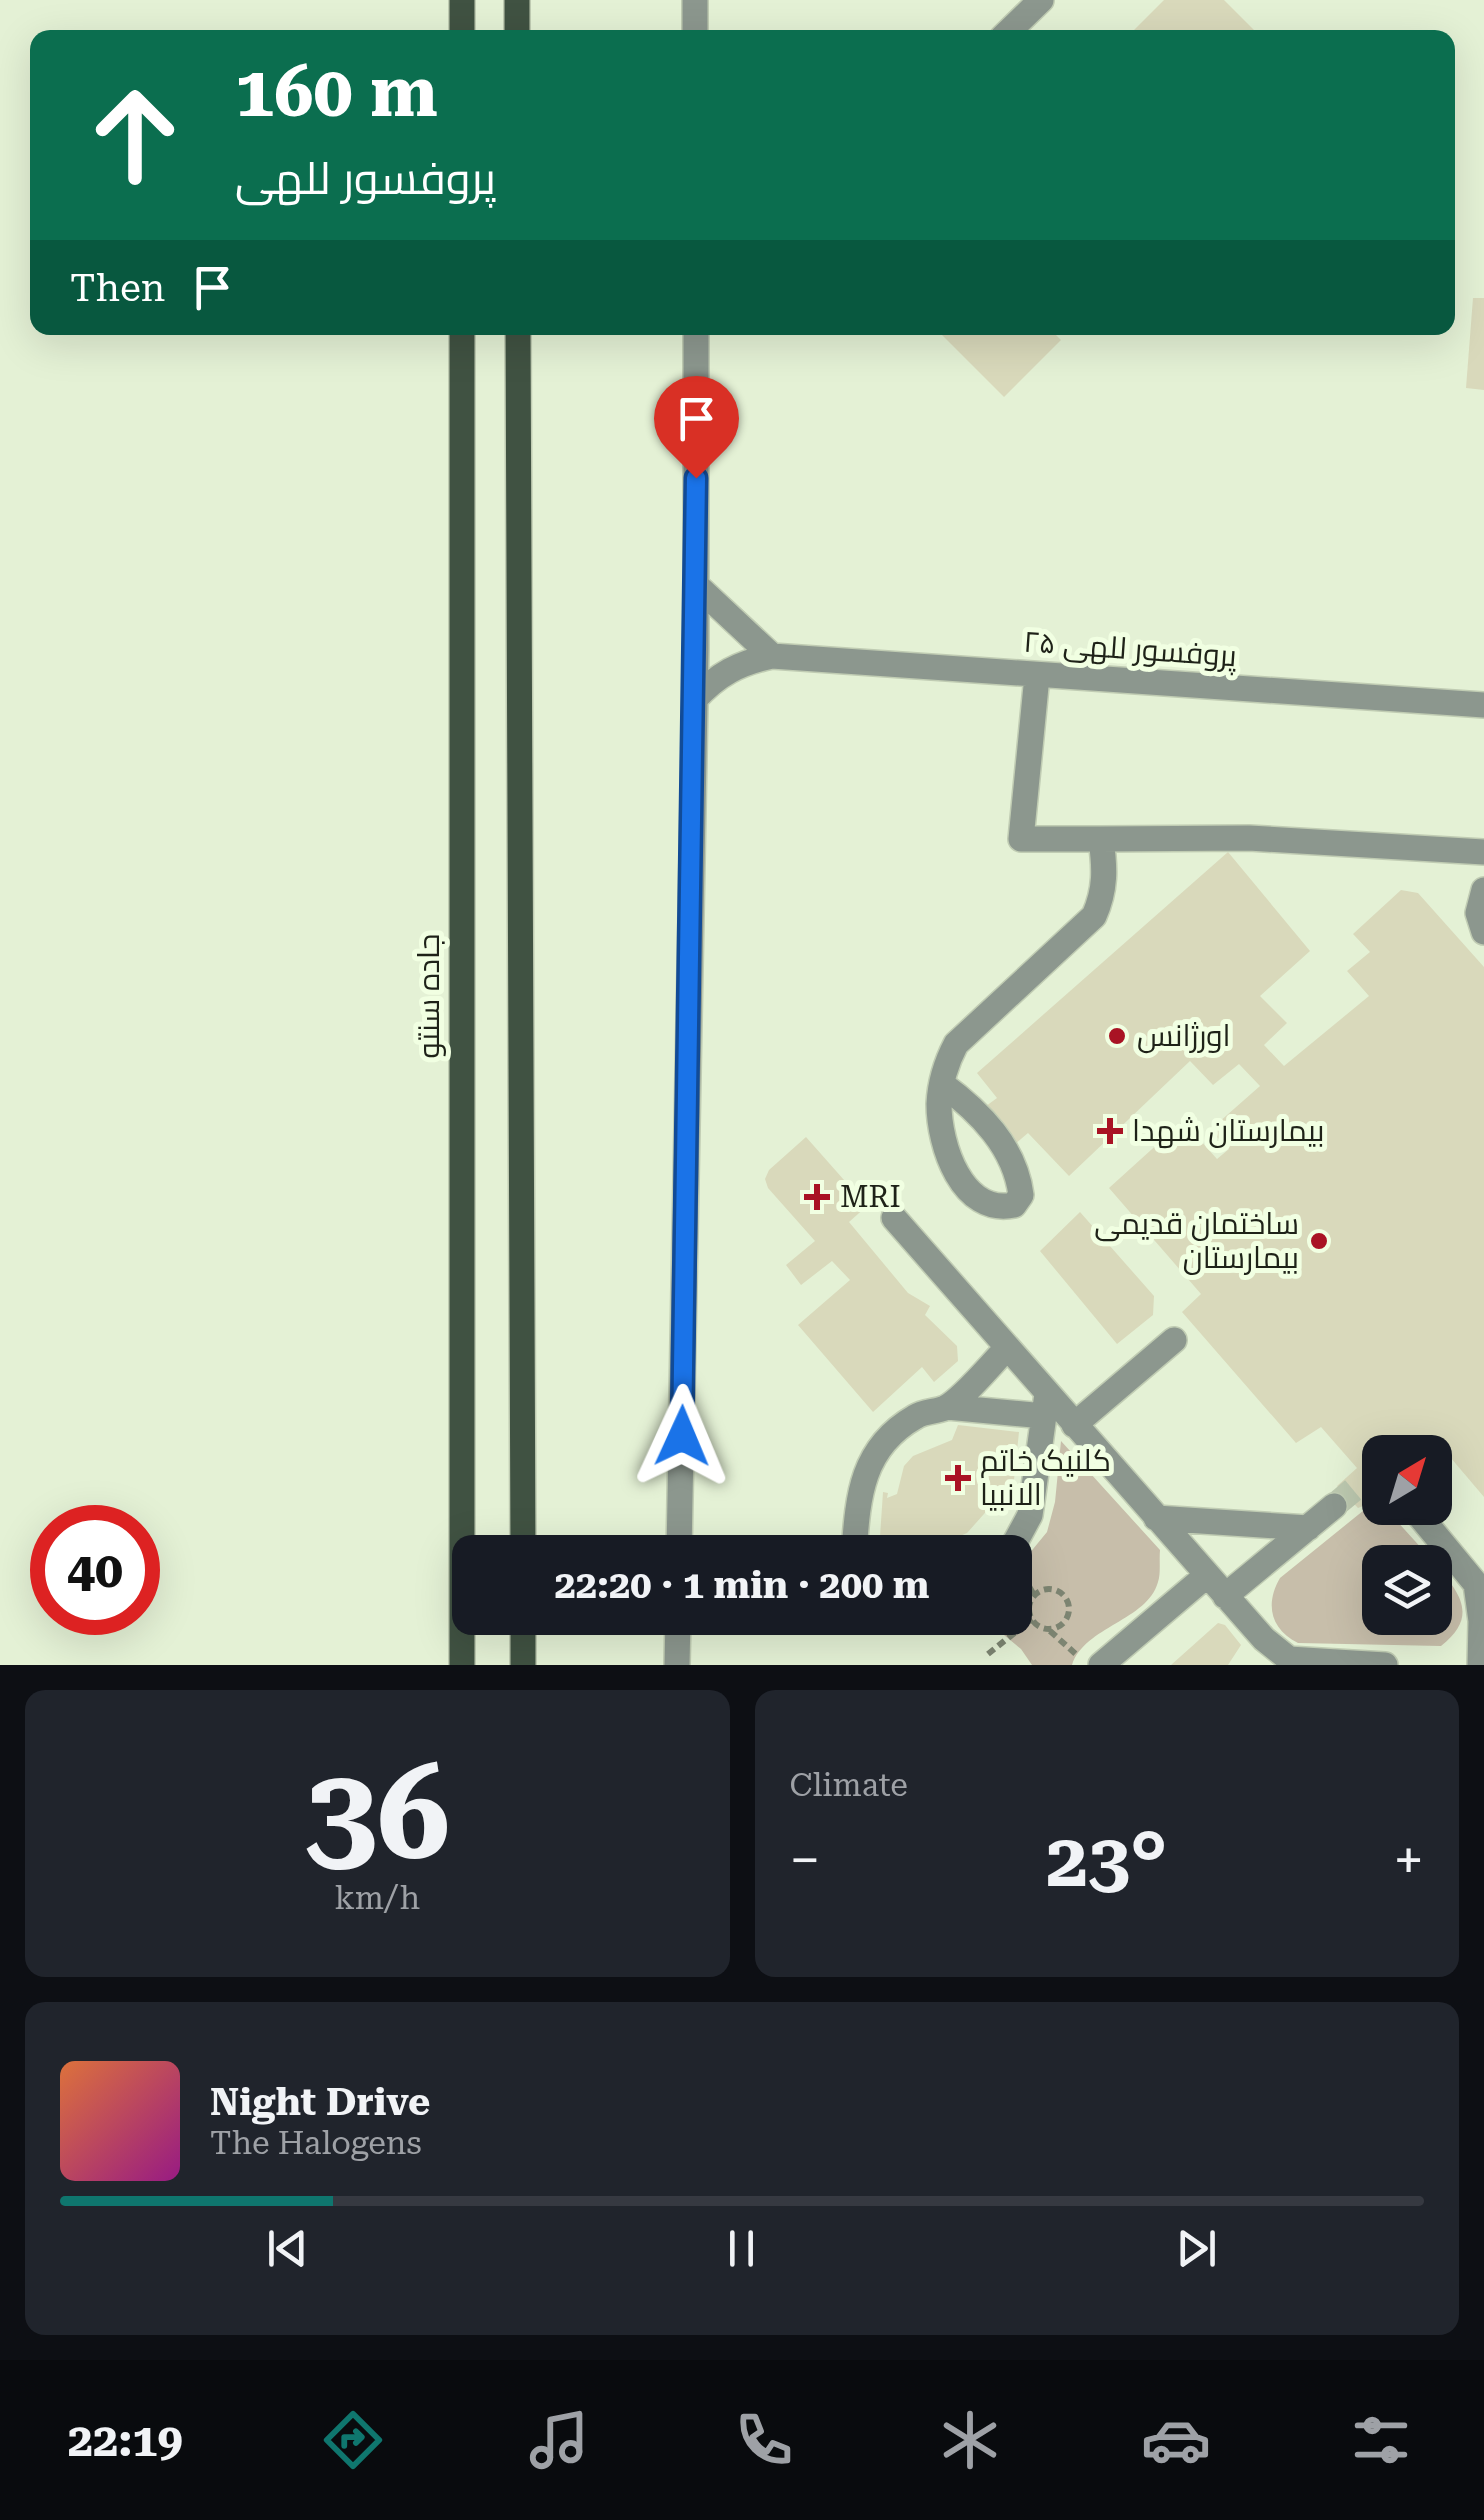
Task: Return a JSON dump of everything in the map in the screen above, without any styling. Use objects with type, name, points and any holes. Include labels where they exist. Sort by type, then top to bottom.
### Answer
[{"type":"main road","points":[[462,0],[462,30]]},
{"type":"main road","points":[[517,0],[517,30]]},
{"type":"main road","name":"جاده سنتو","points":[[462,335],[462,1665]]},
{"type":"main road","points":[[518,335],[523,1535]]},
{"type":"main road","points":[[523,1635],[523,1665]]},
{"type":"street","points":[[695,0],[695,30]]},
{"type":"street","points":[[1010,30],[1041,0]]},
{"type":"street","points":[[679,1535],[699,335]]},
{"type":"street","points":[[696,586],[772,656]]},
{"type":"street","points":[[695,698],[713,679],[740,663],[772,656]]},
{"type":"street","name":"پروفسور للهی ۲۵","points":[[772,656],[1484,706]]},
{"type":"street","points":[[1037,676],[1021,839],[1248,838],[1484,852]]},
{"type":"street","points":[[942,1084],[970,1105],[1011,1155],[1021,1195],[1014,1205],[977,1198],[964,1186],[953,1166],[940,1119],[942,1084],[946,1064],[956,1044],[1094,916],[1102,899],[1106,874],[1101,839]]},
{"type":"street","points":[[1484,890],[1478,913],[1484,932]]},
{"type":"street","points":[[894,1218],[1007,1348],[1045,1405],[1074,1424],[1264,1640],[1289,1659],[1385,1665]]},
{"type":"street","points":[[1074,1424],[1174,1340]]},
{"type":"street","points":[[947,1407],[1007,1348]]},
{"type":"street","points":[[855,1535],[859,1490],[871,1460],[894,1432],[917,1415],[947,1407],[1045,1405]]},
{"type":"street","points":[[1019,1535],[1030,1515],[1045,1405]]},
{"type":"street","points":[[1225,1596],[1334,1506]]},
{"type":"street","points":[[1156,1518],[1308,1528]]},
{"type":"street","points":[[1427,1525],[1476,1584],[1482,1621],[1480,1665]]},
{"type":"street","points":[[1101,1665],[1206,1576]]},
{"type":"street","points":[[677,1665],[678,1635]]},
{"type":"path","points":[[1032,1590],[1032,1600]]},
{"type":"path","points":[[1034,1596],[1052,1590],[1067,1601],[1066,1620],[1049,1630]]},
{"type":"path","points":[[1032,1619],[1087,1665]]},
{"type":"path","points":[[988,1654],[1012,1635]]},
{"type":"shaded area","points":[[1061,1441],[1160,1550],[1159,1575],[1152,1595],[1142,1606],[1089,1641],[1072,1665],[1032,1665],[1004,1635],[1032,1635],[1032,1550],[1047,1532],[1055,1502]]},
{"type":"shaded area","points":[[1362,1512],[1362,1525],[1400,1525],[1419,1545],[1362,1545],[1362,1635],[1452,1635],[1452,1585],[1462,1605],[1460,1625],[1453,1635],[1441,1646],[1298,1643],[1281,1631],[1273,1615],[1273,1597],[1280,1578]]},
{"type":"building","points":[[1164,0],[1224,0],[1254,30],[1134,30]]},
{"type":"building","points":[[1473,298],[1484,298],[1484,390],[1466,388]]},
{"type":"building","points":[[942,335],[1056,335],[1061,340],[1004,397]]},
{"type":"building","name":"ساختمان قدیمی بیمارستان","points":[[1228,852],[1310,951],[1260,996],[1287,1023],[1264,1045],[1284,1066],[1369,996],[1347,971],[1370,952],[1353,934],[1401,890],[1418,893],[1484,967],[1484,1497],[1452,1459],[1452,1435],[1362,1435],[1362,1506],[1358,1508],[1337,1486],[1357,1468],[1321,1427],[1296,1443],[1182,1312],[1201,1294],[1109,1188],[1183,1121],[1217,1159],[1229,1149],[1210,1130],[1260,1086],[1239,1064],[1213,1085],[1190,1061],[1069,1176],[1028,1133],[999,1158],[967,1120],[997,1098],[977,1073]]},
{"type":"building","points":[[806,1137],[867,1206],[849,1222],[908,1293],[930,1306],[925,1315],[957,1346],[958,1361],[934,1382],[922,1367],[873,1412],[798,1325],[850,1280],[832,1261],[801,1285],[786,1265],[815,1241],[768,1188],[765,1179],[769,1170]]},
{"type":"building","points":[[1080,1212],[1154,1296],[1153,1315],[1117,1344],[1040,1251]]},
{"type":"building","name":"کلنیک خاتم الانبیا","points":[[958,1425],[1019,1432],[1013,1489],[993,1497],[992,1505],[962,1535],[880,1535],[883,1492],[888,1493],[887,1498],[897,1494],[904,1466],[913,1456],[952,1440]]},
{"type":"building","points":[[1218,1623],[1225,1625],[1241,1645],[1228,1665],[1171,1665]]},
{"type":"tunnel","points":[[1334,1506],[1362,1485]]},
{"type":"place","name":"اورژانس","points":[[1117,1036]]},
{"type":"place","name":"بیمارستان شهدا","points":[[1110,1131]]},
{"type":"place","name":"MRI","points":[[817,1197]]},
{"type":"place","name":"ساختمان قدیمی بیمارستان","points":[[1319,1241]]},
{"type":"place","name":"کلنیک خاتم الانبیا","points":[[958,1478]]},
{"type":"route","points":[[682,1436],[696,478]]}]
